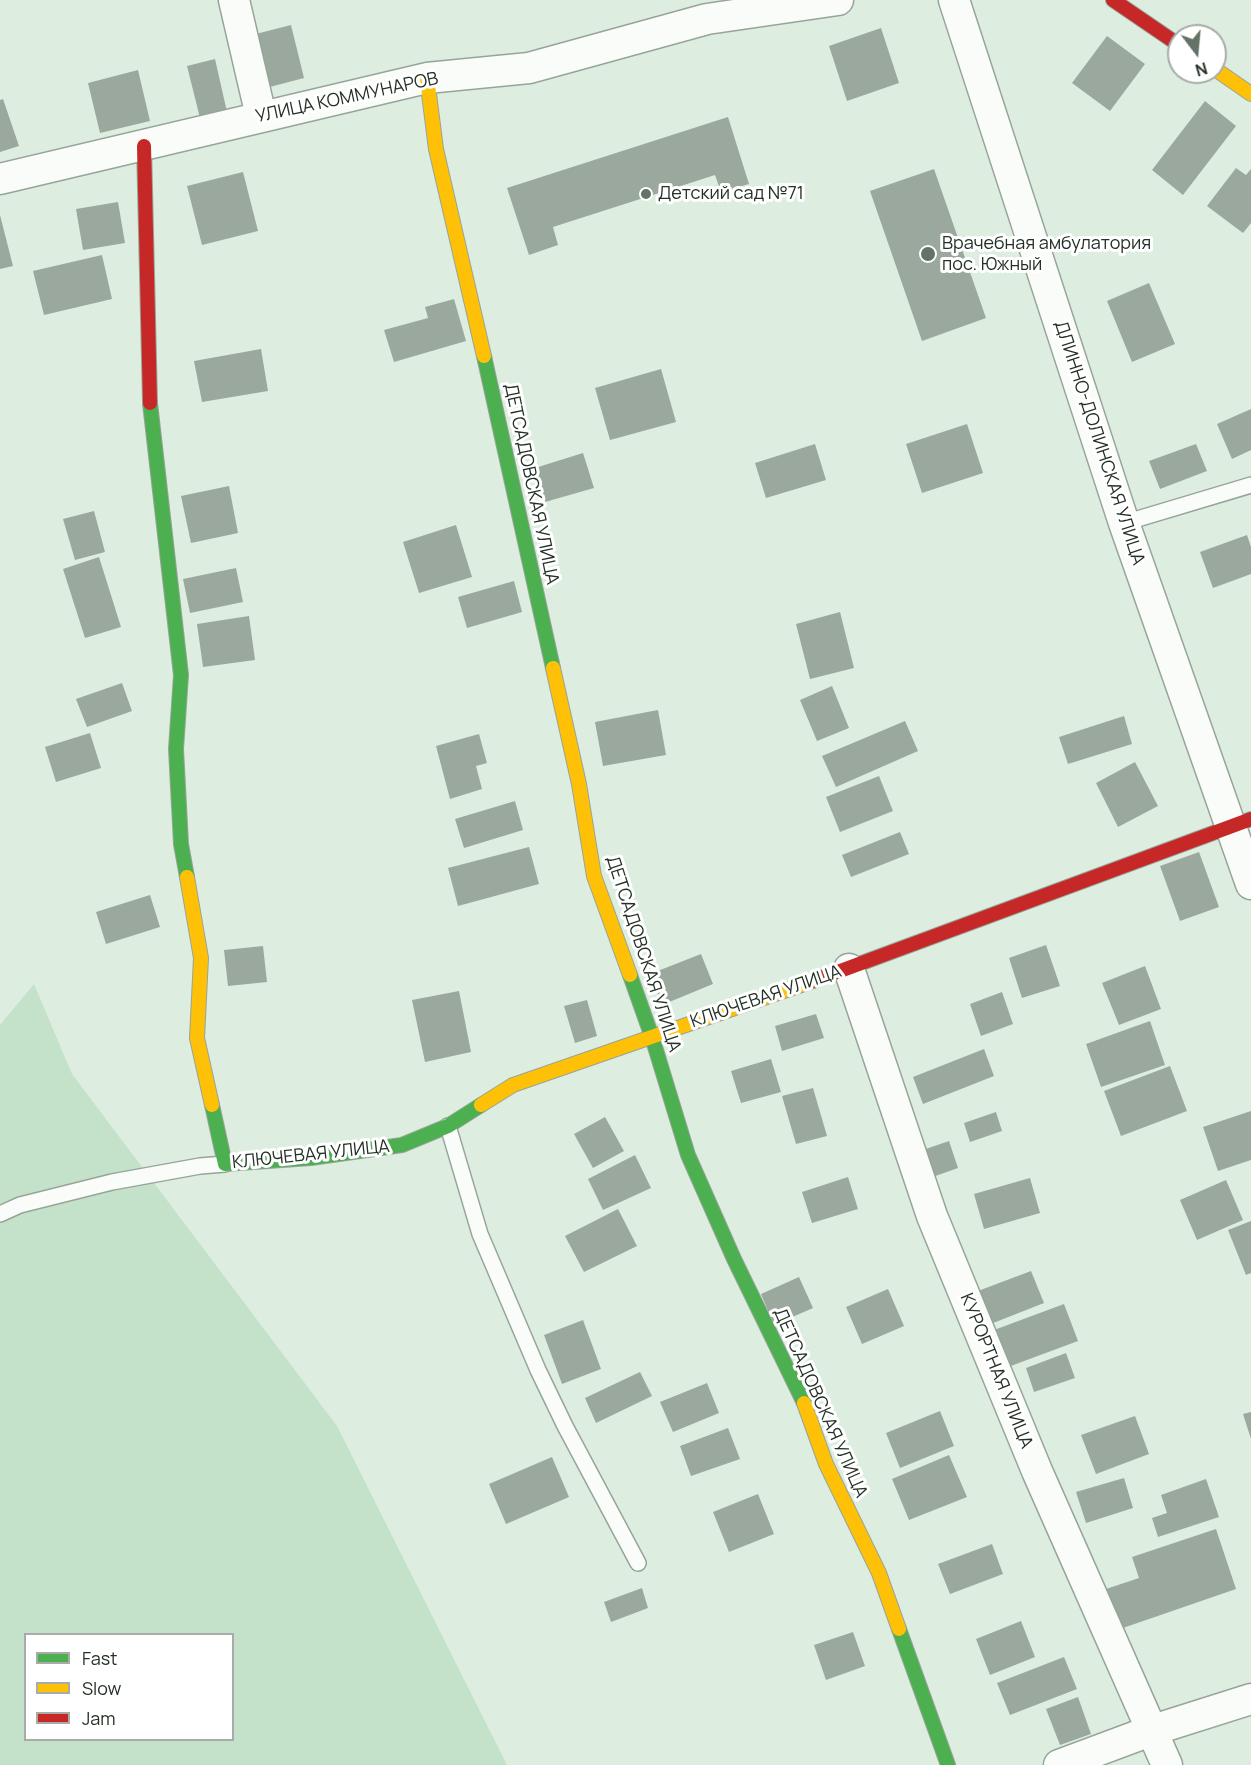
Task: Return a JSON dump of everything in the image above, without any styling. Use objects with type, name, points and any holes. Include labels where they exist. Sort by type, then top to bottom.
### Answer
[{"type":"street","points":[[234,0],[261,116]]},
{"type":"street","name":"УЛИЦА КОММУНАРОВ","points":[[0,179],[427,78],[530,68],[707,19],[838,0]]},
{"type":"street","name":"ДЛИННО-ДОЛИНСКАЯ УЛИЦА","points":[[954,0],[1124,523],[1241,823],[1251,884]]},
{"type":"street","points":[[1113,0],[1167,37]]},
{"type":"street","points":[[1227,77],[1251,94]]},
{"type":"street","name":"ДЕТСАДОВСКАЯ УЛИЦА","points":[[427,78],[436,149],[579,784],[594,876],[652,1037],[688,1155],[730,1249],[803,1400],[826,1464],[879,1573],[948,1765]]},
{"type":"street","points":[[144,146],[150,418],[181,675],[176,749],[181,844],[201,958],[197,1038],[225,1164]]},
{"type":"street","name":"КЛЮЧЕВАЯ УЛИЦА","points":[[225,1164],[311,1158],[402,1145],[448,1126],[513,1085],[849,969],[1241,823]]},
{"type":"street","name":"КУРОРТНАЯ УЛИЦА","points":[[849,969],[932,1216],[1037,1471],[1167,1765]]},
{"type":"street","points":[[1059,1765],[1153,1730],[1251,1699]]},
{"type":"lane","points":[[1124,523],[1251,485]]},
{"type":"lane","points":[[448,1126],[480,1234],[538,1370],[638,1563]]},
{"type":"lane","name":"КЛЮЧЕВАЯ УЛИЦА","points":[[0,1214],[20,1205],[112,1182],[200,1166],[225,1164]]},
{"type":"green space","points":[[34,984],[72,1074],[337,1426],[507,1765],[0,1765],[0,1025]]},
{"type":"building","points":[[291,25],[304,78],[266,88],[252,35]]},
{"type":"building","points":[[881,28],[899,83],[847,101],[829,46]]},
{"type":"building","points":[[1107,36],[1145,64],[1110,111],[1072,83]]},
{"type":"building","points":[[215,59],[227,112],[200,118],[187,66]]},
{"type":"building","points":[[138,70],[150,121],[100,133],[88,83]]},
{"type":"building","points":[[3,99],[19,146],[0,152],[0,100]]},
{"type":"building","points":[[1205,101],[1236,126],[1183,195],[1152,170]]},
{"type":"building","name":"Детский сад №71","points":[[728,117],[749,184],[721,192],[715,175],[553,227],[558,245],[529,255],[507,188]]},
{"type":"building","points":[[1236,168],[1246,175],[1251,169],[1251,223],[1243,233],[1207,206]]},
{"type":"building","name":"Врачебная амбулатория пос. Южный","points":[[934,169],[986,318],[922,341],[870,191]]},
{"type":"building","points":[[243,172],[258,231],[202,245],[187,186]]},
{"type":"building","points":[[118,202],[125,243],[83,250],[76,209]]},
{"type":"building","points":[[0,215],[13,266],[0,269]]},
{"type":"building","points":[[102,255],[112,299],[44,315],[33,271]]},
{"type":"building","points":[[1149,283],[1175,344],[1132,362],[1107,301]]},
{"type":"building","points":[[454,299],[466,341],[394,362],[384,330],[428,318],[425,307]]},
{"type":"building","points":[[261,349],[268,391],[202,402],[194,361]]},
{"type":"building","points":[[661,369],[676,422],[610,440],[595,388]]},
{"type":"building","points":[[1251,409],[1251,450],[1232,459],[1217,424]]},
{"type":"building","points":[[967,424],[983,473],[922,493],[906,444]]},
{"type":"building","points":[[815,444],[826,480],[766,498],[755,463]]},
{"type":"building","points":[[1196,444],[1207,471],[1160,489],[1149,461]]},
{"type":"building","points":[[583,453],[594,488],[545,502],[535,468]]},
{"type":"building","points":[[229,486],[238,533],[191,543],[181,496]]},
{"type":"building","points":[[94,511],[105,552],[75,560],[63,519]]},
{"type":"building","points":[[456,525],[472,577],[419,593],[403,542]]},
{"type":"building","points":[[1247,535],[1251,547],[1251,574],[1213,588],[1200,552]]},
{"type":"building","points":[[99,557],[121,627],[85,638],[63,569]]},
{"type":"building","points":[[236,568],[243,602],[190,613],[183,579]]},
{"type":"building","points":[[514,581],[522,612],[467,628],[458,597]]},
{"type":"building","points":[[840,612],[854,668],[810,679],[796,624]]},
{"type":"building","points":[[249,616],[255,660],[203,667],[197,624]]},
{"type":"building","points":[[122,683],[132,711],[87,727],[76,699]]},
{"type":"building","points":[[832,686],[849,728],[817,741],[800,700]]},
{"type":"building","points":[[658,710],[666,755],[603,766],[595,722]]},
{"type":"building","points":[[1124,716],[1132,744],[1068,764],[1059,737]]},
{"type":"building","points":[[905,721],[918,751],[836,787],[822,756]]},
{"type":"building","points":[[90,733],[101,768],[56,782],[45,747]]},
{"type":"building","points":[[479,734],[487,763],[476,766],[482,789],[450,799],[436,746]]},
{"type":"building","points":[[1135,762],[1158,806],[1118,827],[1096,783]]},
{"type":"building","points":[[879,776],[893,811],[840,832],[826,797]]},
{"type":"building","points":[[515,801],[523,830],[464,848],[455,819]]},
{"type":"building","points":[[900,832],[909,854],[851,877],[842,855]]},
{"type":"building","points":[[529,847],[539,884],[458,906],[448,868]]},
{"type":"building","points":[[1199,852],[1219,907],[1180,921],[1160,866]]},
{"type":"building","points":[[150,895],[160,927],[106,944],[96,912]]},
{"type":"building","points":[[1046,945],[1060,986],[1022,998],[1009,958]]},
{"type":"building","points":[[263,946],[267,982],[228,986],[224,950]]},
{"type":"building","points":[[701,954],[713,984],[662,1005],[650,974]]},
{"type":"building","points":[[1145,966],[1161,1009],[1119,1025],[1102,983]]},
{"type":"building","points":[[459,991],[471,1052],[425,1062],[412,1000]]},
{"type":"building","points":[[1002,992],[1013,1024],[981,1036],[970,1004]]},
{"type":"building","points":[[587,1000],[597,1036],[575,1043],[564,1006]]},
{"type":"building","points":[[816,1014],[824,1038],[782,1051],[775,1026]]},
{"type":"building","points":[[1150,1021],[1165,1065],[1101,1087],[1086,1044]]},
{"type":"building","points":[[984,1049],[994,1076],[923,1104],[913,1077]]},
{"type":"building","points":[[771,1059],[781,1092],[741,1103],[731,1071]]},
{"type":"building","points":[[1170,1066],[1187,1111],[1121,1136],[1104,1091]]},
{"type":"building","points":[[813,1088],[827,1136],[796,1144],[782,1096]]},
{"type":"building","points":[[1251,1111],[1251,1160],[1218,1171],[1203,1127]]},
{"type":"building","points":[[996,1112],[1002,1131],[970,1142],[964,1123]]},
{"type":"building","points":[[605,1117],[624,1151],[593,1168],[574,1134]]},
{"type":"building","points":[[949,1141],[958,1168],[924,1180],[914,1153]]},
{"type":"building","points":[[635,1155],[651,1188],[603,1210],[588,1179]]},
{"type":"building","points":[[848,1177],[858,1209],[812,1223],[802,1192]]},
{"type":"building","points":[[1030,1178],[1040,1213],[984,1229],[974,1194]]},
{"type":"building","points":[[1226,1180],[1243,1220],[1197,1240],[1180,1200]]},
{"type":"building","points":[[618,1209],[637,1246],[584,1272],[565,1236]]},
{"type":"building","points":[[1251,1221],[1251,1273],[1246,1275],[1228,1230]]},
{"type":"building","points":[[1031,1271],[1044,1303],[983,1327],[970,1294]]},
{"type":"building","points":[[799,1277],[813,1308],[774,1325],[761,1294]]},
{"type":"building","points":[[888,1289],[904,1326],[862,1344],[846,1307]]},
{"type":"building","points":[[1064,1304],[1078,1341],[1000,1370],[986,1333]]},
{"type":"building","points":[[583,1320],[601,1369],[562,1384],[544,1335]]},
{"type":"building","points":[[1066,1353],[1075,1378],[1034,1392],[1026,1368]]},
{"type":"building","points":[[640,1372],[652,1396],[596,1423],[585,1398]]},
{"type":"building","points":[[707,1383],[719,1413],[673,1432],[660,1402]]},
{"type":"building","points":[[940,1411],[954,1446],[900,1468],[886,1433]]},
{"type":"building","points":[[1251,1412],[1251,1439],[1243,1414]]},
{"type":"building","points":[[1135,1416],[1149,1454],[1096,1474],[1081,1435]]},
{"type":"building","points":[[728,1428],[740,1459],[691,1476],[680,1446]]},
{"type":"building","points":[[949,1455],[967,1497],[909,1520],[892,1479]]},
{"type":"building","points":[[552,1457],[569,1497],[506,1524],[489,1484]]},
{"type":"building","points":[[1124,1478],[1133,1508],[1086,1523],[1076,1492]]},
{"type":"building","points":[[1206,1479],[1219,1517],[1158,1537],[1152,1518],[1167,1513],[1161,1495]]},
{"type":"building","points":[[758,1494],[774,1534],[729,1552],[713,1512]]},
{"type":"building","points":[[1216,1529],[1236,1589],[1120,1629],[1106,1589],[1139,1578],[1132,1557]]},
{"type":"building","points":[[992,1544],[1003,1574],[950,1594],[938,1564]]},
{"type":"building","points":[[642,1588],[648,1608],[611,1622],[604,1602]]},
{"type":"building","points":[[1021,1621],[1035,1657],[990,1675],[976,1639]]},
{"type":"building","points":[[853,1632],[865,1666],[826,1680],[814,1645]]},
{"type":"building","points":[[1064,1657],[1077,1689],[1010,1715],[997,1683]]},
{"type":"building","points":[[1078,1697],[1091,1734],[1060,1745],[1046,1709]]},
{"type":"traffic: fast","points":[[484,356],[553,668]]},
{"type":"traffic: fast","points":[[150,403],[181,675],[176,749],[181,844],[187,877]]},
{"type":"traffic: fast","points":[[630,975],[652,1037],[688,1155],[734,1259],[804,1403]]},
{"type":"traffic: fast","points":[[212,1105],[225,1164],[311,1158],[402,1145],[448,1126],[481,1105]]},
{"type":"traffic: fast","points":[[899,1629],[948,1765]]},
{"type":"traffic: slow","points":[[1227,77],[1251,94]]},
{"type":"traffic: slow","points":[[427,78],[436,149],[484,356]]},
{"type":"traffic: slow","points":[[553,668],[579,784],[594,876],[630,975]]},
{"type":"traffic: slow","points":[[187,877],[201,958],[197,1038],[212,1105]]},
{"type":"traffic: slow","points":[[481,1105],[513,1085],[813,981]]},
{"type":"traffic: slow","points":[[804,1403],[826,1464],[879,1573],[899,1629]]},
{"type":"traffic: jam","points":[[1113,0],[1167,37]]},
{"type":"traffic: jam","points":[[144,146],[150,403]]},
{"type":"traffic: jam","points":[[813,981],[1251,819]]},
{"type":"place","name":"Детский сад №71","points":[[646,194]]},
{"type":"place","name":"Врачебная амбулатория пос. Южный","points":[[928,254]]}]
